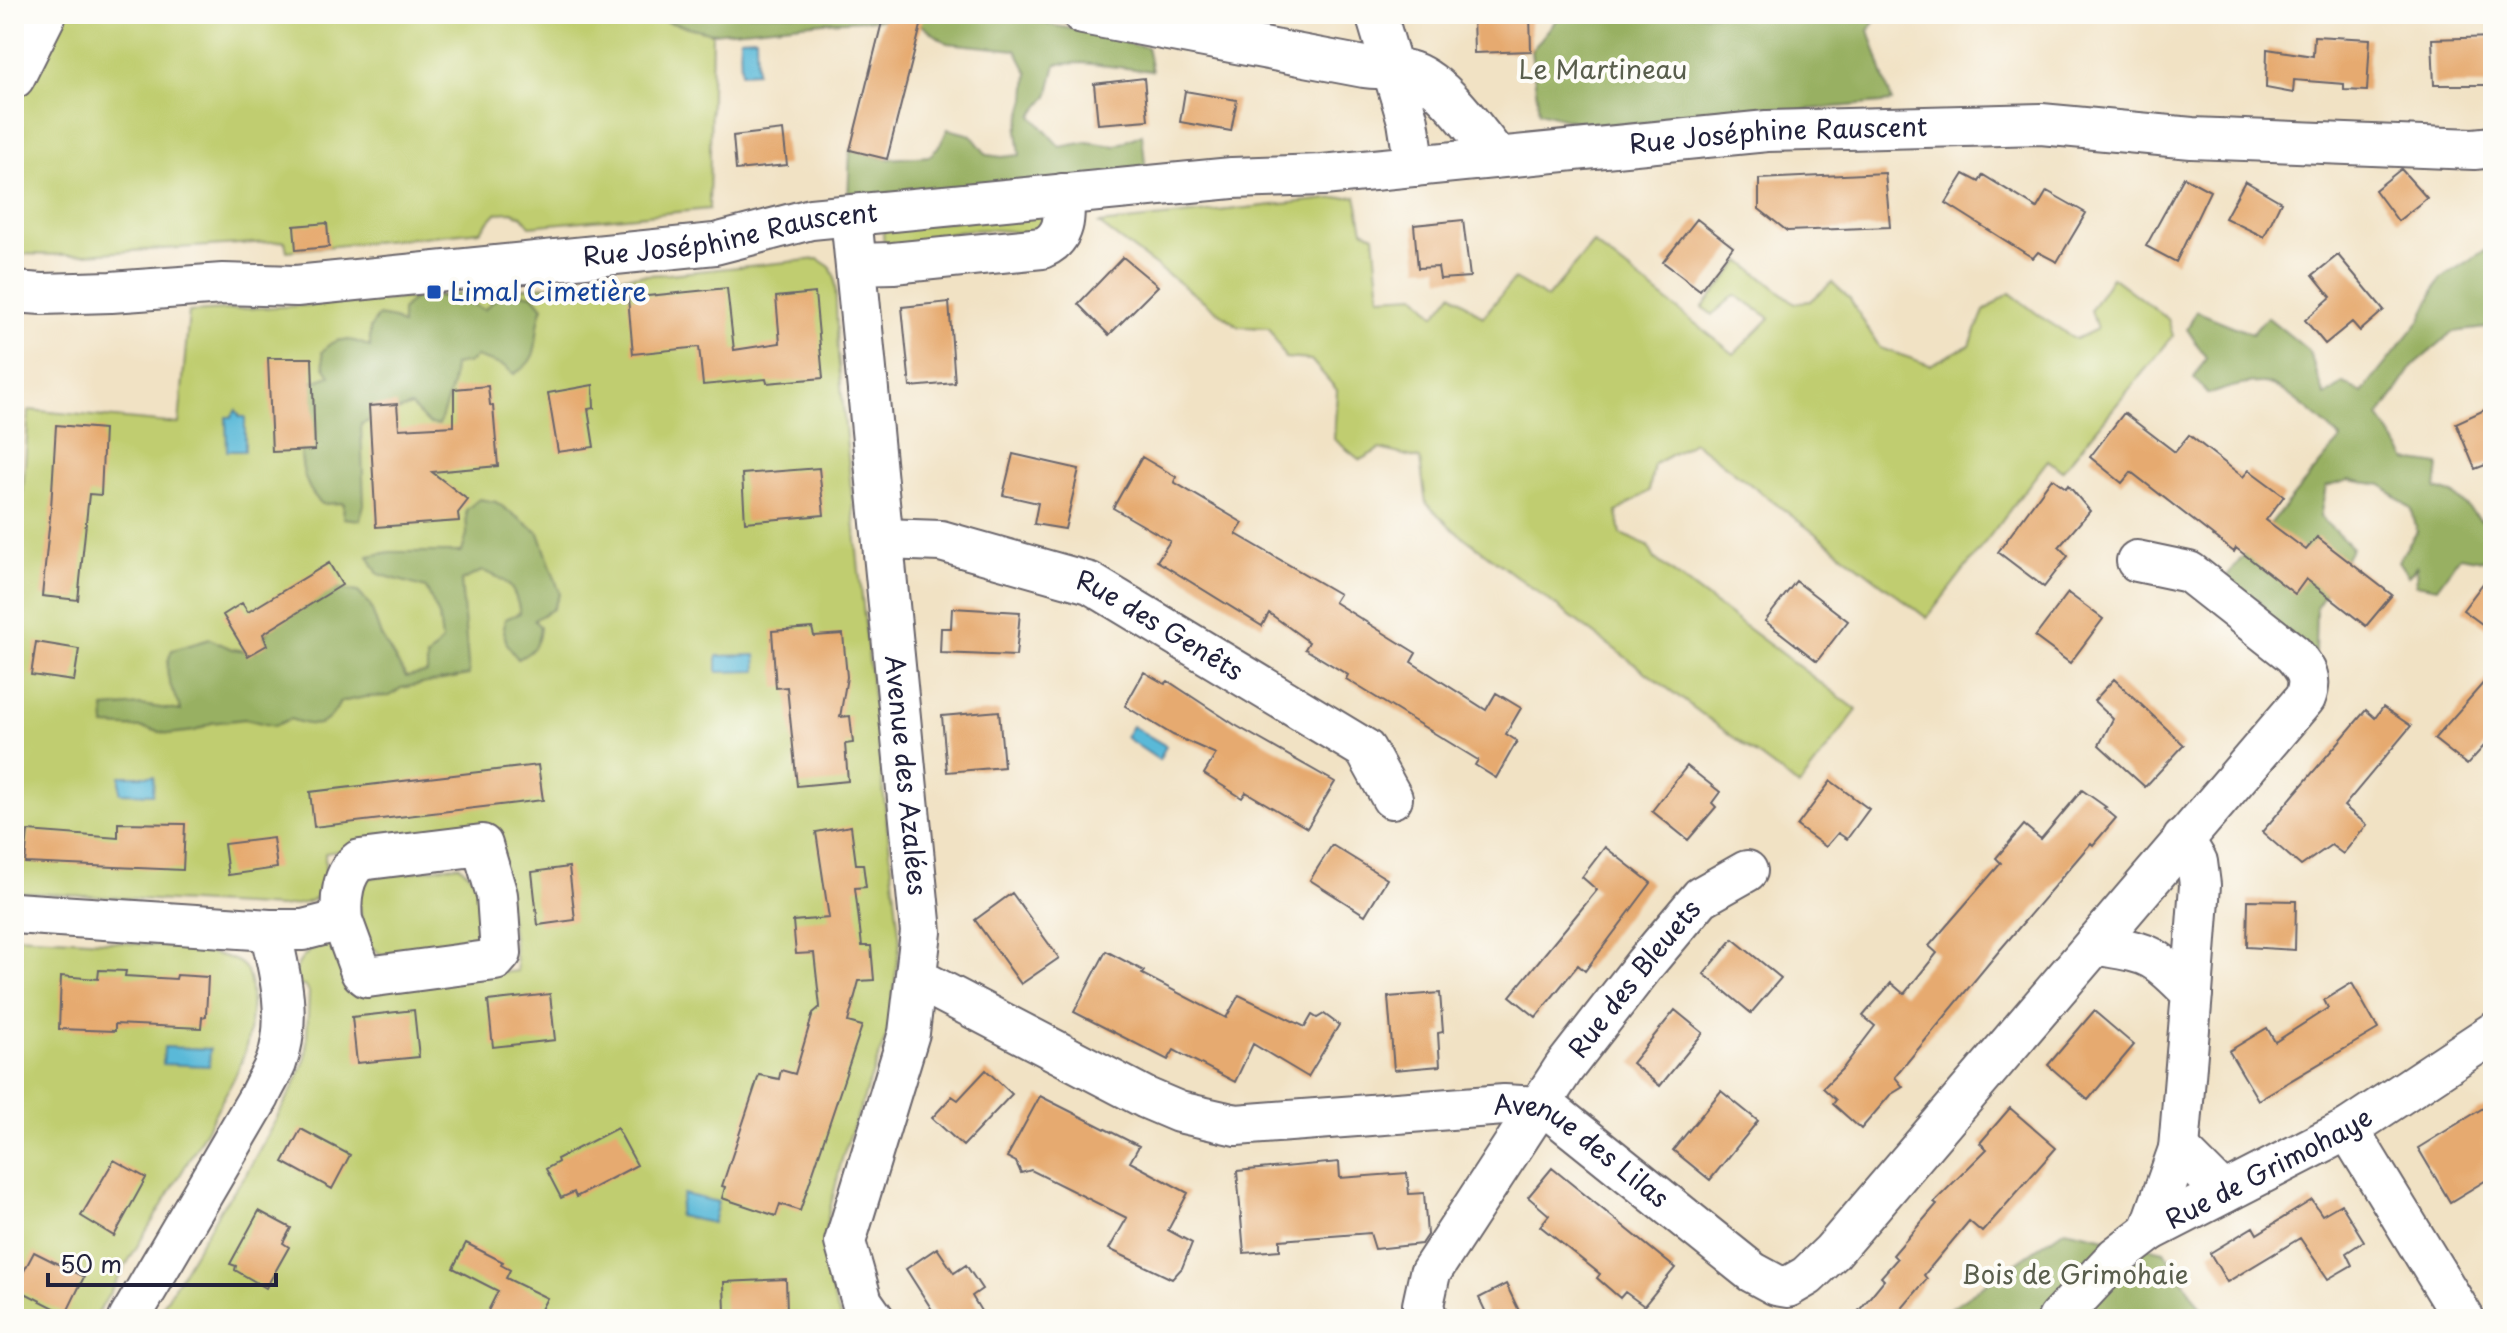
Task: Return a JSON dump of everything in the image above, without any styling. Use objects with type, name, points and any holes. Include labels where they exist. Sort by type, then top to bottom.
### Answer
[{"type":"street","points":[[14,78],[46,14]]},
{"type":"street","points":[[1083,14],[1406,71],[1421,77],[1447,98],[1497,157]]},
{"type":"street","points":[[1376,14],[1408,121],[1415,166]]},
{"type":"street","name":"Rue Joséphine Rauscent","points":[[14,300],[42,294],[223,284],[296,286],[715,244],[811,219],[1063,194],[1415,166],[1767,131],[2041,124],[2192,138],[2474,149],[2493,147]]},
{"type":"street","name":"Rue Joséphine Rauscent","points":[[856,264],[1042,248],[1052,242],[1064,224],[1063,194]]},
{"type":"street","name":"Avenue des Azalées","points":[[851,216],[921,932],[909,1033],[845,1242],[862,1302],[874,1319]]},
{"type":"street","name":"Rue des Genêts","points":[[883,539],[941,541],[1090,583],[1365,749],[1392,798]]},
{"type":"street","name":"Avenue des Lilas","points":[[916,978],[1146,1098],[1209,1120],[1236,1125],[1504,1105],[1540,1107],[1555,1114],[1752,1272],[1776,1285],[1788,1287],[1807,1276],[1832,1252],[2305,698],[2310,677],[2305,667],[2280,642],[2189,572],[2137,561]]},
{"type":"street","points":[[2150,1231],[2179,1149],[2200,885],[2197,862],[2183,839]]},
{"type":"street","name":"Rue des Bleuets","points":[[1427,1319],[1423,1305],[1430,1273],[1564,1068],[1701,897],[1747,871]]},
{"type":"street","points":[[14,913],[270,930],[303,930],[342,920]]},
{"type":"street","points":[[129,1319],[277,1061],[283,1002],[281,975],[270,930]]},
{"type":"street","points":[[2095,944],[2138,950],[2153,956],[2192,993]]},
{"type":"street","name":"Rue de Grimohaye","points":[[2058,1319],[2116,1257],[2150,1231],[2348,1129],[2493,1033]]},
{"type":"street","points":[[2348,1129],[2464,1319]]},
{"type":"street","points":[[2179,1149],[2223,1193]]},
{"type":"green space","points":[[56,14],[636,14],[712,33],[709,209],[530,226],[522,216],[512,212],[496,213],[480,231],[287,251],[285,241],[70,255],[14,254],[14,97]]},
{"type":"green space","points":[[636,14],[1022,14],[1052,25],[1093,32],[1147,47],[1152,71],[1083,63],[1056,64],[1048,96],[1032,116],[1060,147],[1087,142],[1115,146],[1142,134],[1146,172],[848,202],[850,149],[887,159],[930,156],[948,129],[971,135],[987,155],[1020,155],[1017,130],[1026,99],[1028,73],[1016,50],[947,43],[911,18],[823,22],[712,33]]},
{"type":"green space","name":"Le Martineau","points":[[1561,14],[1879,14],[1869,30],[1892,102],[1599,128],[1539,112],[1531,51]]},
{"type":"green space","points":[[1356,196],[1363,230],[1374,235],[1380,297],[1416,295],[1435,315],[1452,293],[1483,317],[1514,279],[1547,298],[1593,243],[1734,354],[1770,318],[1735,295],[1712,315],[1703,307],[1741,261],[1795,303],[1811,301],[1832,282],[1849,298],[1880,348],[1930,365],[1970,345],[1984,311],[2010,293],[2076,339],[2097,329],[2091,310],[2112,277],[2168,319],[2173,336],[2062,471],[2048,460],[1927,618],[1694,442],[1654,464],[1649,491],[1617,512],[1621,534],[1648,546],[1655,559],[1857,710],[1799,786],[1454,530],[1426,503],[1420,459],[1380,449],[1360,460],[1334,439],[1337,390],[1311,360],[1285,358],[1269,328],[1239,327],[1099,224]]},
{"type":"green space","points":[[1040,212],[1049,221],[1030,234],[972,230],[912,245],[884,245],[883,233],[889,227]]},
{"type":"green space","points":[[2485,250],[2493,261],[2493,327],[2453,332],[2414,365],[2379,417],[2407,460],[2439,465],[2436,489],[2455,495],[2481,521],[2493,510],[2493,562],[2460,556],[2437,588],[2416,584],[2417,566],[2408,576],[2398,561],[2417,532],[2412,510],[2382,485],[2349,480],[2326,487],[2320,517],[2352,548],[2316,609],[2315,653],[2273,630],[2259,599],[2237,602],[2220,584],[2341,439],[2304,406],[2272,385],[2250,384],[2208,394],[2194,378],[2206,358],[2187,329],[2196,311],[2252,334],[2267,317],[2309,351],[2325,396],[2344,383],[2362,393],[2421,319],[2440,279]]},
{"type":"green space","points":[[818,259],[830,267],[835,278],[838,354],[858,561],[900,942],[888,1031],[843,1155],[826,1225],[827,1265],[836,1307],[842,1319],[155,1319],[221,1208],[245,1176],[306,1058],[309,992],[305,986],[292,986],[299,963],[307,953],[328,941],[395,985],[517,971],[499,833],[410,840],[325,853],[325,880],[320,895],[306,902],[280,907],[14,892],[14,610],[29,410],[179,424],[189,312],[350,303]]},
{"type":"green space","points":[[521,293],[533,295],[543,307],[534,352],[524,367],[514,374],[504,366],[476,357],[470,362],[454,365],[452,386],[439,425],[429,424],[411,406],[361,424],[364,504],[360,520],[343,518],[344,503],[322,504],[305,478],[301,448],[307,384],[330,376],[324,366],[322,352],[327,346],[344,340],[370,347],[370,328],[378,316],[394,319],[402,325],[402,310],[415,297],[451,298],[484,310],[496,298]]},
{"type":"green space","points":[[479,499],[496,502],[539,533],[560,593],[553,609],[534,620],[540,627],[538,638],[534,647],[523,656],[518,659],[508,645],[504,631],[505,619],[520,613],[513,590],[498,577],[482,571],[461,581],[469,675],[401,688],[390,696],[340,702],[325,722],[313,725],[290,719],[274,726],[245,719],[211,723],[195,731],[169,734],[143,728],[105,726],[104,708],[141,705],[181,711],[168,674],[172,650],[210,639],[232,649],[255,652],[287,599],[318,585],[358,592],[370,605],[381,636],[406,677],[427,673],[427,658],[442,641],[439,616],[426,588],[378,574],[368,556],[390,552],[462,552],[467,534],[466,510]]},
{"type":"green space","points":[[459,865],[476,881],[480,930],[472,942],[459,950],[382,955],[365,943],[358,896],[369,878]]},
{"type":"green space","points":[[14,936],[134,943],[202,952],[242,965],[250,982],[250,1021],[238,1070],[198,1145],[95,1319],[14,1319]]},
{"type":"green space","name":"Bois de Grimohaie","points":[[2065,1229],[2164,1251],[2208,1319],[1935,1319]]},
{"type":"water","points":[[756,37],[757,72],[741,73],[740,38]]},
{"type":"water","points":[[236,410],[240,417],[245,417],[245,451],[227,451],[226,417],[231,417]]},
{"type":"water","points":[[756,655],[757,671],[717,672],[717,656]]},
{"type":"water","points":[[1132,726],[1166,746],[1159,760],[1125,737]]},
{"type":"water","points":[[120,776],[154,776],[153,794],[120,793]]},
{"type":"water","points":[[164,1047],[210,1049],[209,1066],[163,1064]]},
{"type":"water","points":[[683,1194],[718,1202],[713,1223],[678,1216]]},
{"type":"building","points":[[884,14],[924,14],[887,159],[850,150]]},
{"type":"building","points":[[1473,14],[1530,14],[1531,51],[1474,53]]},
{"type":"building","points":[[2314,36],[2370,39],[2367,91],[2344,90],[2344,84],[2294,80],[2293,93],[2266,88],[2267,49],[2313,56]]},
{"type":"building","points":[[2493,37],[2493,85],[2434,85],[2432,39]]},
{"type":"building","points":[[1144,78],[1148,120],[1098,124],[1094,84]]},
{"type":"building","points":[[1185,91],[1237,100],[1231,131],[1180,122]]},
{"type":"building","points":[[783,130],[787,165],[736,170],[733,136]]},
{"type":"building","points":[[2401,169],[2427,198],[2398,221],[2375,190]]},
{"type":"building","points":[[1885,173],[1890,227],[1787,231],[1759,209],[1759,179]]},
{"type":"building","points":[[1964,174],[1979,182],[1983,175],[2037,208],[2047,191],[2086,213],[2057,262],[2038,252],[2033,258],[1946,203]]},
{"type":"building","points":[[2184,177],[2210,191],[2176,262],[2146,246]]},
{"type":"building","points":[[2245,181],[2281,202],[2264,237],[2225,218]]},
{"type":"building","points":[[1697,219],[1733,247],[1700,290],[1663,262]]},
{"type":"building","points":[[1463,220],[1470,277],[1440,279],[1438,267],[1418,268],[1414,225]]},
{"type":"building","points":[[327,223],[329,247],[296,250],[294,226]]},
{"type":"building","points":[[2338,255],[2384,310],[2360,331],[2352,322],[2325,344],[2305,320],[2331,297],[2313,275]]},
{"type":"building","points":[[1123,257],[1158,286],[1109,335],[1078,304]]},
{"type":"building","points":[[727,288],[734,350],[780,343],[776,297],[815,293],[823,378],[703,385],[699,347],[633,354],[628,298]]},
{"type":"building","points":[[949,302],[955,383],[910,387],[902,307]]},
{"type":"building","points":[[268,358],[312,358],[315,450],[272,452]]},
{"type":"building","points":[[593,385],[594,408],[588,409],[594,447],[558,452],[548,393]]},
{"type":"building","points":[[488,386],[490,405],[493,406],[498,466],[432,472],[468,500],[458,513],[459,521],[376,527],[369,406],[397,404],[399,429],[454,426],[454,389]]},
{"type":"building","points":[[2493,406],[2493,462],[2475,469],[2456,423]]},
{"type":"building","points":[[2124,413],[2175,452],[2189,435],[2243,477],[2249,470],[2284,496],[2266,520],[2306,550],[2317,537],[2392,595],[2366,626],[2306,579],[2295,594],[2236,548],[2234,552],[2131,472],[2122,483],[2090,457]]},
{"type":"building","points":[[56,425],[104,429],[101,495],[89,494],[78,600],[42,596]]},
{"type":"building","points":[[1013,454],[1079,469],[1065,529],[1034,524],[1038,503],[1003,495]]},
{"type":"building","points":[[1142,457],[1176,477],[1174,482],[1243,523],[1236,534],[1339,594],[1334,602],[1416,653],[1411,662],[1486,710],[1496,693],[1521,708],[1506,734],[1517,741],[1496,778],[1475,765],[1478,760],[1346,679],[1348,675],[1305,649],[1309,642],[1269,613],[1262,626],[1157,561],[1170,541],[1113,508]]},
{"type":"building","points":[[819,468],[824,515],[745,522],[742,474]]},
{"type":"building","points":[[2052,478],[2066,488],[2068,485],[2090,511],[2059,547],[2068,556],[2044,587],[1998,552]]},
{"type":"building","points":[[329,563],[342,585],[263,634],[267,645],[248,656],[223,615],[242,603],[248,612]]},
{"type":"building","points":[[2493,570],[2493,632],[2463,610]]},
{"type":"building","points":[[1796,581],[1848,621],[1817,661],[1765,621]]},
{"type":"building","points":[[2068,593],[2103,619],[2070,663],[2035,637]]},
{"type":"building","points":[[952,608],[1020,612],[1016,656],[940,653],[941,628],[951,628]]},
{"type":"building","points":[[812,628],[814,636],[843,634],[847,677],[840,717],[850,716],[853,743],[845,744],[848,781],[797,786],[787,687],[776,688],[772,631]]},
{"type":"building","points":[[36,642],[79,649],[74,681],[31,675]]},
{"type":"building","points":[[1144,672],[1165,684],[1168,681],[1235,725],[1335,782],[1307,828],[1246,792],[1242,798],[1204,774],[1216,754],[1173,735],[1125,706]]},
{"type":"building","points":[[2493,672],[2493,736],[2467,765],[2434,739]]},
{"type":"building","points":[[2114,679],[2184,745],[2145,787],[2099,745],[2113,719],[2094,701]]},
{"type":"building","points":[[2383,707],[2411,726],[2344,806],[2367,825],[2343,854],[2331,845],[2301,866],[2262,832],[2366,710],[2375,718]]},
{"type":"building","points":[[999,711],[1004,767],[947,772],[942,716]]},
{"type":"building","points":[[538,765],[543,800],[314,827],[310,792]]},
{"type":"building","points":[[1687,766],[1720,792],[1712,803],[1716,807],[1688,840],[1652,811]]},
{"type":"building","points":[[1831,781],[1869,809],[1847,839],[1838,833],[1826,847],[1797,826]]},
{"type":"building","points":[[2082,790],[2116,818],[2093,845],[2091,843],[1895,1077],[1903,1087],[1890,1095],[1861,1129],[1833,1104],[1836,1100],[1823,1088],[1843,1068],[1875,1026],[1863,1016],[1891,983],[1904,994],[1937,953],[1929,946],[2001,863],[1996,858],[2024,825],[2041,839]]},
{"type":"building","points":[[118,823],[185,824],[183,870],[25,863],[28,831],[118,838]]},
{"type":"building","points":[[851,826],[856,864],[863,864],[866,887],[855,888],[862,946],[871,946],[874,980],[859,981],[848,1022],[862,1026],[800,1211],[780,1204],[776,1216],[722,1198],[725,1187],[722,1186],[759,1075],[779,1079],[781,1070],[795,1074],[813,1013],[820,1007],[814,953],[796,954],[793,921],[829,918],[816,832]]},
{"type":"building","points":[[273,838],[277,868],[228,875],[224,844]]},
{"type":"building","points":[[1332,845],[1387,879],[1365,915],[1310,880]]},
{"type":"building","points":[[1605,847],[1651,883],[1585,971],[1578,965],[1536,1017],[1510,996],[1597,890],[1582,877]]},
{"type":"building","points":[[569,867],[575,920],[538,925],[532,872]]},
{"type":"building","points":[[1012,893],[1059,958],[1021,984],[975,920]]},
{"type":"building","points":[[2248,900],[2296,901],[2295,950],[2247,947]]},
{"type":"building","points":[[1733,939],[1781,978],[1751,1013],[1704,974]]},
{"type":"building","points":[[1106,951],[1144,971],[1142,974],[1226,1018],[1239,995],[1305,1027],[1312,1015],[1317,1018],[1324,1014],[1339,1025],[1308,1077],[1253,1044],[1235,1082],[1174,1050],[1168,1060],[1074,1012]]},
{"type":"building","points":[[99,970],[126,971],[125,976],[208,977],[206,1016],[202,1017],[201,1028],[115,1024],[115,1031],[59,1029],[61,976],[98,979]]},
{"type":"building","points":[[2352,983],[2378,1029],[2258,1100],[2229,1051],[2267,1028],[2275,1042],[2328,1008],[2324,1000]]},
{"type":"building","points":[[1440,993],[1443,1032],[1438,1033],[1440,1066],[1394,1070],[1388,997]]},
{"type":"building","points":[[550,994],[555,1040],[493,1047],[488,1001]]},
{"type":"building","points":[[414,1010],[419,1057],[357,1063],[352,1017]]},
{"type":"building","points":[[1675,1010],[1703,1033],[1660,1086],[1632,1063]]},
{"type":"building","points":[[2094,1011],[2134,1045],[2088,1100],[2048,1065]]},
{"type":"building","points":[[986,1070],[1012,1094],[963,1146],[932,1118],[952,1096],[958,1100]]},
{"type":"building","points":[[1721,1091],[1758,1121],[1710,1180],[1673,1150]]},
{"type":"building","points":[[1040,1096],[1139,1146],[1130,1162],[1188,1193],[1168,1230],[1192,1243],[1182,1268],[1172,1279],[1109,1249],[1127,1218],[1031,1170],[1021,1173],[1016,1162],[1007,1157]]},
{"type":"building","points":[[2493,1102],[2493,1176],[2450,1202],[2418,1148]]},
{"type":"building","points":[[2010,1108],[2056,1148],[1982,1232],[1969,1221],[1924,1275],[1927,1279],[1893,1319],[1852,1319],[1884,1280],[1881,1277],[1897,1259],[1893,1255],[1937,1204],[1934,1202],[1987,1149],[1980,1143]]},
{"type":"building","points":[[617,1128],[637,1165],[576,1197],[574,1192],[561,1198],[546,1169],[558,1162],[557,1159]]},
{"type":"building","points":[[301,1129],[350,1155],[332,1189],[283,1162]]},
{"type":"building","points":[[114,1160],[146,1178],[114,1236],[81,1216]]},
{"type":"building","points":[[1339,1162],[1340,1178],[1407,1173],[1409,1194],[1424,1193],[1427,1235],[1421,1244],[1375,1249],[1370,1233],[1280,1240],[1280,1250],[1244,1253],[1237,1171]]},
{"type":"building","points":[[1552,1168],[1675,1268],[1644,1306],[1625,1292],[1620,1298],[1597,1278],[1600,1274],[1540,1226],[1549,1215],[1528,1197]]},
{"type":"building","points":[[2312,1200],[2322,1215],[2341,1204],[2364,1241],[2346,1253],[2352,1265],[2328,1279],[2300,1238],[2227,1282],[2210,1253],[2253,1227],[2257,1234]]},
{"type":"building","points":[[259,1211],[291,1228],[283,1243],[289,1247],[266,1288],[230,1264]]},
{"type":"building","points":[[466,1243],[503,1262],[501,1265],[510,1270],[506,1278],[547,1298],[536,1319],[484,1319],[498,1291],[453,1268]]},
{"type":"building","points":[[937,1248],[954,1273],[966,1265],[982,1289],[972,1296],[981,1311],[966,1319],[938,1319],[906,1269]]},
{"type":"building","points":[[34,1252],[84,1277],[66,1314],[15,1288]]},
{"type":"building","points":[[786,1279],[787,1311],[765,1312],[765,1319],[742,1319],[741,1313],[725,1313],[724,1282]]},
{"type":"building","points":[[1506,1284],[1523,1319],[1489,1319],[1479,1298]]},
{"type":"place","name":"Limal Cimetière","points":[[434,292]]}]
